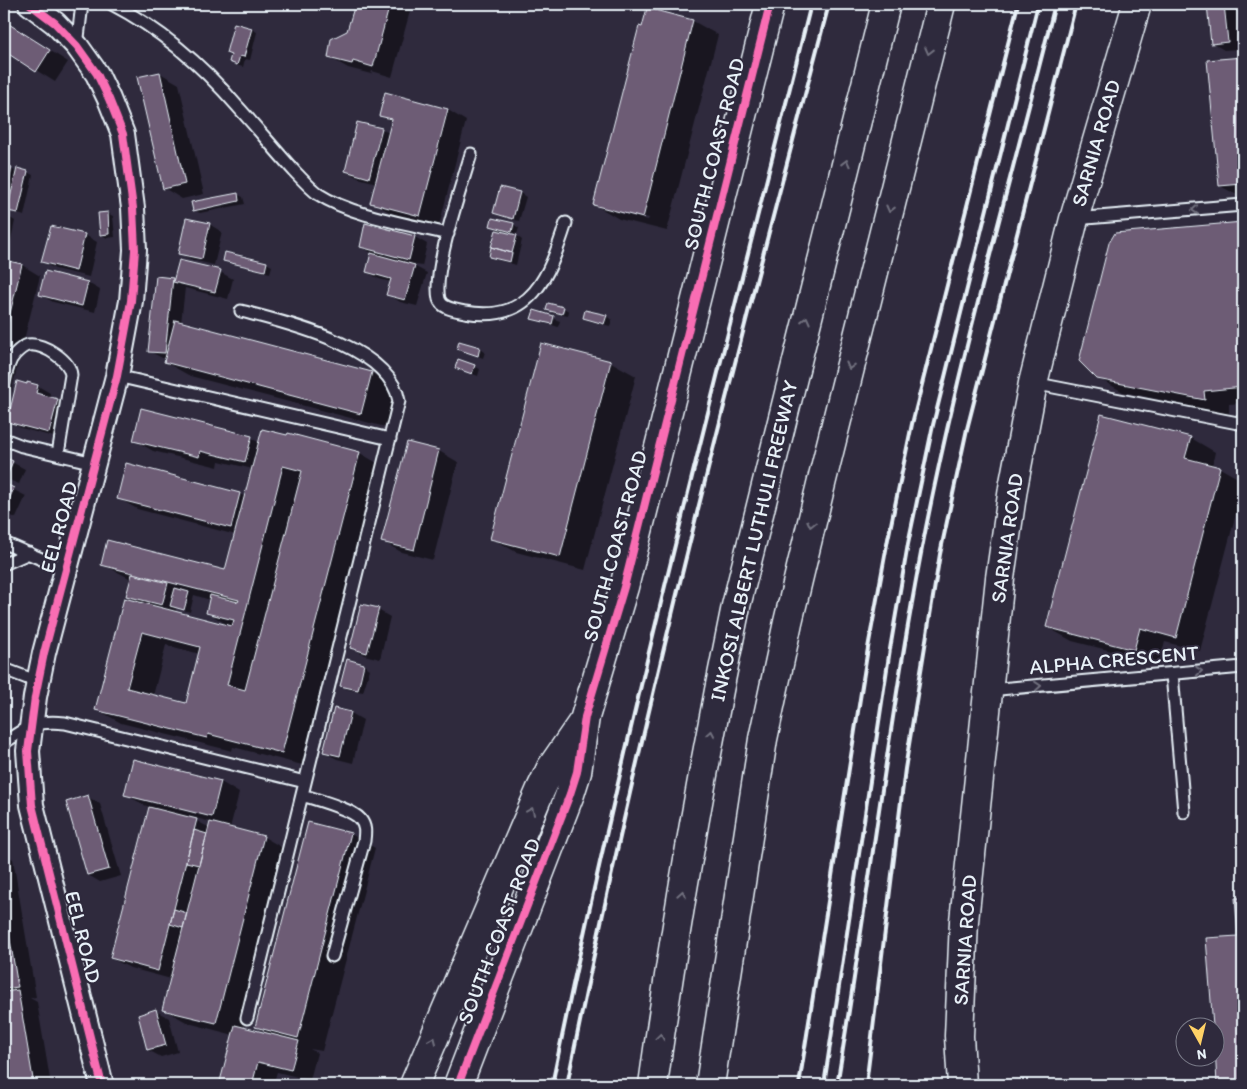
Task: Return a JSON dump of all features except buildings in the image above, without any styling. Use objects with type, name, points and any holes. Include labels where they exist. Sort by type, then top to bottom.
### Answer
[{"type":"main road","name":"SOUTH COAST ROAD","points":[[458,1085],[577,772],[585,717],[624,586],[770,4]]},
{"type":"main road","name":"INKOSI ALBERT LUTHULI FREEWAY","points":[[653,1085],[674,942],[722,671],[736,606],[886,4]]},
{"type":"main road","points":[[710,1085],[765,729],[822,480],[941,4]]},
{"type":"main road","name":"SARNIA ROAD","points":[[962,1085],[959,1036],[964,921],[1000,578],[1013,488],[1033,383],[1074,219],[1137,4]]},
{"type":"main road","name":"SOUTH COAST ROAD","points":[[414,1085],[540,791],[551,768],[585,717]]},
{"type":"street","name":"EEL ROAD","points":[[30,4],[55,23],[77,46],[98,74],[123,134],[134,208],[135,250],[132,301],[117,376],[38,682],[28,751],[32,805],[102,1085]]},
{"type":"lane","points":[[77,46],[82,4]]},
{"type":"lane","points":[[112,4],[129,12],[165,37],[197,66],[238,106],[278,154],[317,193],[355,210],[448,234]]},
{"type":"lane","points":[[471,154],[448,234],[438,283],[441,303],[444,307],[486,314],[500,313],[514,307],[534,294],[555,258],[566,223]]},
{"type":"lane","points":[[1074,219],[1243,205]]},
{"type":"lane","points":[[241,311],[289,324],[326,337],[367,356],[386,375],[397,391],[399,406],[246,1018]]},
{"type":"lane","points":[[4,383],[12,358],[18,350],[27,346],[39,347],[60,357],[67,364],[71,375],[58,454]]},
{"type":"lane","points":[[117,376],[390,439]]},
{"type":"lane","points":[[1033,383],[1243,424]]},
{"type":"lane","points":[[4,439],[22,446],[94,463]]},
{"type":"lane","points":[[4,542],[66,570]]},
{"type":"lane","points":[[4,564],[29,553]]},
{"type":"lane","name":"ALPHA CRESCENT","points":[[989,690],[1243,667]]},
{"type":"lane","points":[[4,669],[38,682]]},
{"type":"lane","points":[[1172,674],[1184,812]]},
{"type":"lane","points":[[4,744],[32,724],[42,722],[66,723],[305,782]]},
{"type":"lane","points":[[302,795],[353,813],[360,819],[365,829],[364,841],[332,956]]},
{"type":"railway","points":[[552,1085],[611,813],[643,678],[811,4]]},
{"type":"railway","points":[[567,1085],[595,949],[657,677],[758,273],[829,4]]},
{"type":"railway","points":[[799,1085],[868,648],[888,539],[912,424],[1018,4]]},
{"type":"railway","points":[[824,1085],[890,649],[908,544],[933,425],[1038,4]]},
{"type":"railway","points":[[837,1085],[888,749],[922,548],[951,411],[1055,4]]},
{"type":"railway","points":[[866,1085],[905,769],[940,554],[967,429],[1076,4]]},
{"type":"cycle path","points":[[30,4],[55,23],[77,46],[97,74],[123,134],[133,208],[135,250],[131,301],[117,376],[44,653],[35,697],[28,751],[32,805],[102,1085]]},
{"type":"cycle path","points":[[458,1085],[577,772],[585,717],[624,587],[770,4]]}]
